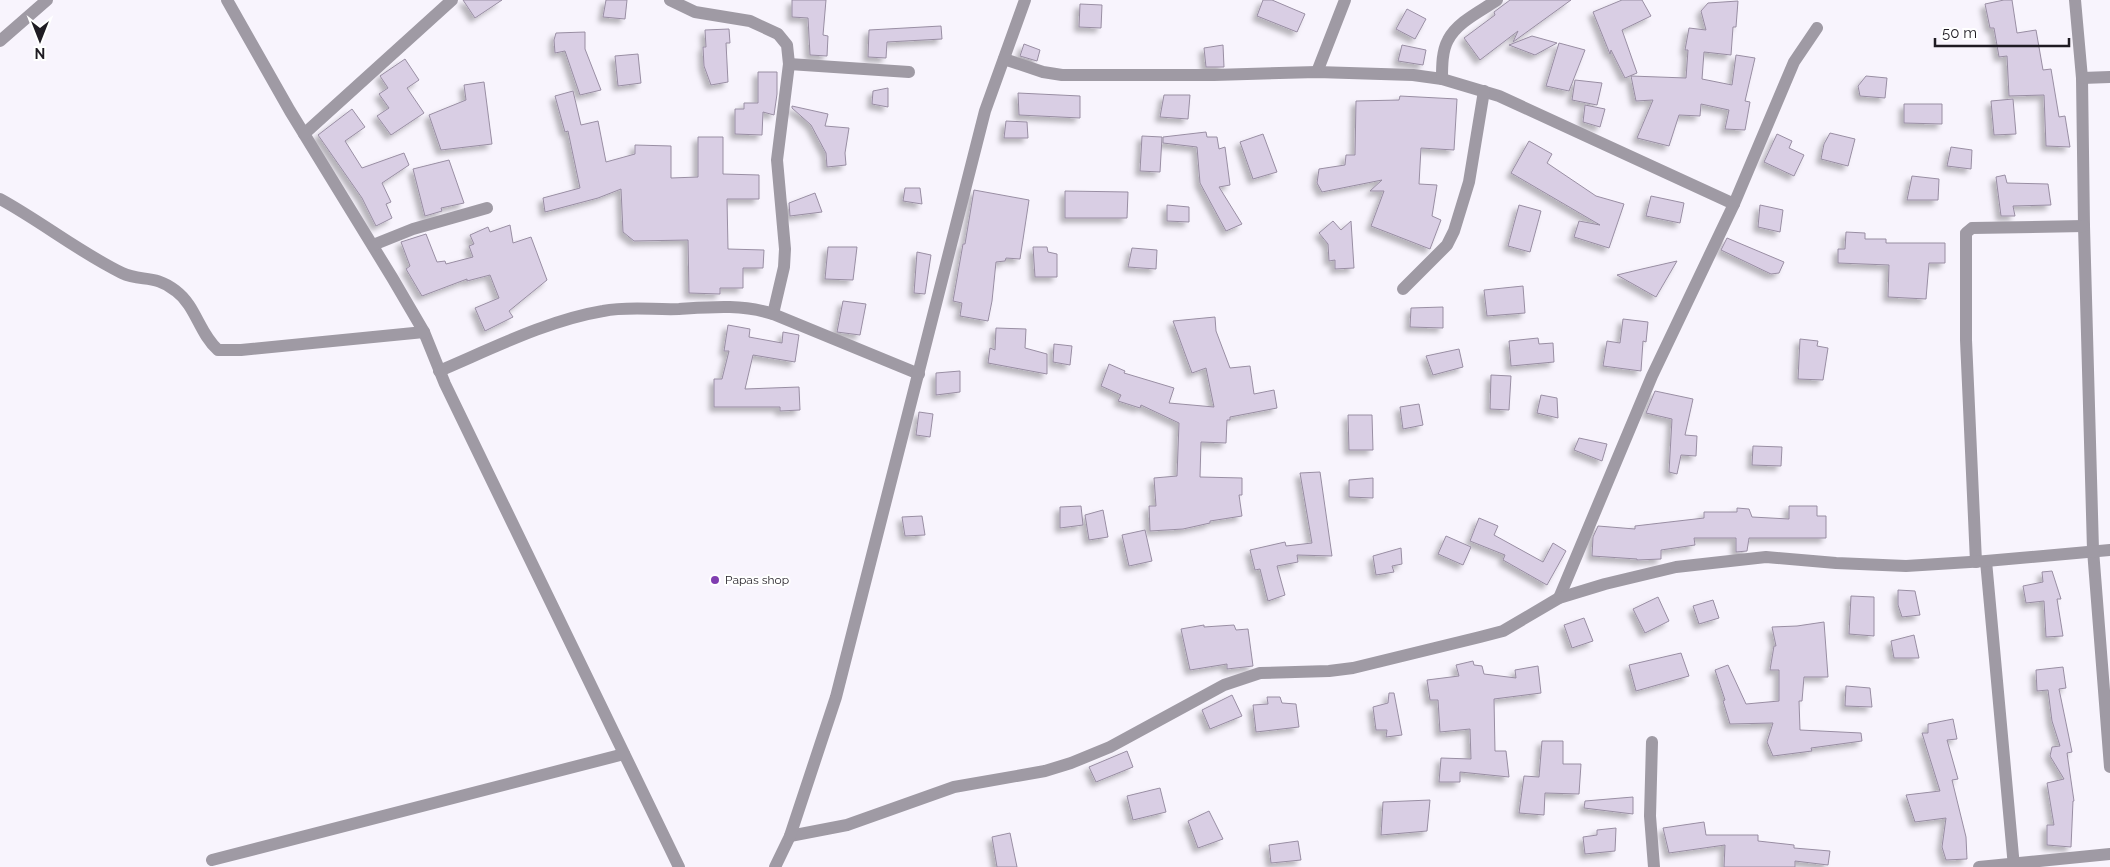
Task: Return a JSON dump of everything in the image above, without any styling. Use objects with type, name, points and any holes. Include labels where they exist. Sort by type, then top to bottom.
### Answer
[{"type":"street","points":[[0,41],[47,0]]},
{"type":"street","points":[[227,0],[304,134],[424,332],[439,371],[679,867]]},
{"type":"street","points":[[304,134],[452,0]]},
{"type":"street","points":[[670,0],[695,12],[750,21],[766,27],[784,39],[787,44],[789,64],[778,160],[785,249],[784,267],[773,314]]},
{"type":"street","points":[[775,867],[790,836],[836,697],[985,111],[1025,0]]},
{"type":"street","points":[[1317,72],[1345,0]]},
{"type":"street","points":[[1442,79],[1447,40],[1461,25],[1497,0]]},
{"type":"street","points":[[2074,0],[2082,78],[2093,550],[2110,767]]},
{"type":"street","points":[[1560,598],[1652,376],[1734,204],[1794,62],[1817,28]]},
{"type":"street","points":[[1004,59],[1043,72],[1062,75],[1214,75],[1317,72],[1442,79],[1484,91],[1734,204]]},
{"type":"street","points":[[789,64],[909,72]]},
{"type":"street","points":[[2082,78],[2110,77]]},
{"type":"street","points":[[1402,289],[1443,249],[1454,232],[1469,182],[1484,91]]},
{"type":"street","points":[[0,199],[88,255],[120,272],[134,277],[155,279],[175,290],[191,306],[209,342],[218,350],[241,350],[424,332]]},
{"type":"street","points":[[372,245],[412,229],[487,208]]},
{"type":"street","points":[[2014,865],[1982,562],[1966,340],[1966,233],[1972,228],[2084,226]]},
{"type":"street","points":[[439,371],[518,338],[567,320],[605,310],[714,306],[757,309],[773,314],[919,374]]},
{"type":"street","points":[[790,836],[847,825],[954,787],[1030,774],[1071,763],[1110,747],[1224,685],[1242,678],[1260,673],[1329,671],[1353,668],[1480,637],[1503,631],[1560,598],[1605,584],[1676,567],[1766,557],[1874,566],[1982,562],[2093,550],[2110,550]]},
{"type":"street","points":[[1652,742],[1650,816],[1654,867]]},
{"type":"street","points":[[212,860],[624,754]]},
{"type":"street","points":[[1979,867],[2110,854]]},
{"type":"building","points":[[463,0],[502,0],[475,18]]},
{"type":"building","points":[[606,0],[627,0],[625,19],[603,17]]},
{"type":"building","points":[[792,0],[826,0],[823,35],[828,36],[827,56],[810,55],[808,18],[792,17]]},
{"type":"building","points":[[1263,0],[1272,0],[1305,14],[1297,32],[1257,16]]},
{"type":"building","points":[[1510,0],[1571,0],[1513,42],[1518,31],[1480,60],[1464,38],[1495,15],[1494,12]]},
{"type":"building","points":[[1622,0],[1642,0],[1651,16],[1622,30],[1637,73],[1625,78],[1611,50],[1610,54],[1593,12]]},
{"type":"building","points":[[2012,0],[2017,33],[2036,30],[2043,70],[2051,69],[2059,117],[2065,116],[2070,147],[2046,146],[2044,95],[2009,96],[2007,56],[1999,57],[1994,28],[1990,28],[1985,4]]},
{"type":"building","points":[[1738,1],[1736,27],[1733,27],[1731,55],[1704,52],[1702,79],[1732,85],[1736,55],[1755,58],[1745,101],[1750,102],[1745,130],[1725,129],[1729,110],[1701,104],[1700,116],[1679,115],[1669,146],[1637,138],[1653,100],[1636,101],[1631,76],[1686,78],[1688,50],[1685,50],[1689,28],[1706,30],[1701,11],[1708,3]]},
{"type":"building","points":[[1080,4],[1102,5],[1101,28],[1079,27]]},
{"type":"building","points":[[1407,9],[1426,19],[1415,39],[1396,29]]},
{"type":"building","points":[[941,26],[942,39],[887,42],[886,58],[868,57],[869,30]]},
{"type":"building","points":[[729,29],[730,43],[726,43],[728,82],[711,85],[704,66],[703,47],[706,47],[705,30]]},
{"type":"building","points":[[585,32],[585,49],[601,90],[580,95],[565,51],[555,53],[554,40],[556,33]]},
{"type":"building","points":[[1532,36],[1557,43],[1535,55],[1509,45]]},
{"type":"building","points":[[1559,43],[1585,50],[1569,91],[1546,86]]},
{"type":"building","points":[[1024,44],[1040,50],[1037,61],[1020,56]]},
{"type":"building","points":[[1223,45],[1224,67],[1206,67],[1204,48]]},
{"type":"building","points":[[1402,45],[1426,50],[1423,65],[1398,61]]},
{"type":"building","points":[[638,54],[641,83],[618,86],[615,56]]},
{"type":"building","points":[[405,59],[419,80],[407,88],[424,113],[391,135],[377,116],[389,108],[379,94],[388,88],[380,76]]},
{"type":"building","points":[[758,72],[777,72],[777,94],[774,115],[763,112],[762,135],[735,134],[735,109],[744,109],[744,103],[758,103]]},
{"type":"building","points":[[1866,76],[1887,78],[1885,98],[1860,96],[1858,86]]},
{"type":"building","points":[[1575,80],[1602,83],[1597,105],[1572,100]]},
{"type":"building","points":[[484,82],[492,144],[441,150],[429,115],[466,100],[464,85]]},
{"type":"building","points":[[888,88],[888,107],[872,104],[873,91]]},
{"type":"building","points":[[573,91],[581,125],[598,121],[606,162],[635,154],[635,145],[671,146],[671,178],[698,177],[698,137],[723,137],[723,174],[759,175],[759,199],[727,199],[728,249],[764,250],[763,268],[743,268],[743,288],[720,288],[720,294],[689,293],[688,240],[634,241],[623,232],[621,189],[598,198],[545,212],[543,198],[580,188],[568,131],[565,132],[555,96]]},
{"type":"building","points":[[1018,93],[1080,96],[1080,118],[1019,115]]},
{"type":"building","points":[[1164,95],[1190,95],[1188,119],[1160,117]]},
{"type":"building","points":[[1400,96],[1457,99],[1454,150],[1421,148],[1419,184],[1437,185],[1432,216],[1441,220],[1430,249],[1371,226],[1384,191],[1370,191],[1382,180],[1322,192],[1317,183],[1319,169],[1345,165],[1346,155],[1355,155],[1356,101],[1399,100]]},
{"type":"building","points":[[2013,99],[2016,134],[1994,135],[1991,101]]},
{"type":"building","points":[[1904,104],[1942,104],[1942,124],[1904,123]]},
{"type":"building","points":[[1585,105],[1605,109],[1600,127],[1583,122]]},
{"type":"building","points":[[792,106],[828,114],[825,126],[849,128],[845,153],[846,165],[827,167],[826,153],[811,125]]},
{"type":"building","points":[[352,109],[365,127],[345,141],[362,168],[404,153],[409,165],[382,183],[391,202],[386,204],[392,218],[376,226],[362,198],[318,135]]},
{"type":"building","points":[[1006,121],[1027,122],[1028,138],[1004,138]]},
{"type":"building","points":[[1206,132],[1207,137],[1217,137],[1219,149],[1225,147],[1230,185],[1219,187],[1242,224],[1226,231],[1200,183],[1197,147],[1163,143],[1163,137]]},
{"type":"building","points":[[1830,133],[1855,139],[1848,166],[1821,159],[1824,144]]},
{"type":"building","points":[[1263,134],[1277,172],[1253,179],[1240,142]]},
{"type":"building","points":[[1777,134],[1792,141],[1789,148],[1804,155],[1794,176],[1764,162]]},
{"type":"building","points":[[1142,136],[1162,137],[1160,172],[1140,171]]},
{"type":"building","points":[[1529,141],[1552,154],[1547,163],[1596,196],[1624,204],[1609,248],[1574,237],[1579,221],[1600,225],[1511,173]]},
{"type":"building","points":[[1951,147],[1972,150],[1971,169],[1947,166]]},
{"type":"building","points":[[449,160],[464,203],[441,208],[442,211],[425,216],[413,169]]},
{"type":"building","points":[[2005,175],[2007,183],[2048,184],[2051,205],[2013,206],[2015,216],[2001,216],[1996,177]]},
{"type":"building","points":[[1912,176],[1939,179],[1938,200],[1907,200]]},
{"type":"building","points":[[905,188],[920,188],[922,204],[903,201]]},
{"type":"building","points":[[974,190],[1029,200],[1020,259],[1006,258],[1005,261],[996,262],[988,321],[960,316],[962,303],[953,301]]},
{"type":"building","points":[[1065,191],[1128,192],[1127,218],[1065,218]]},
{"type":"building","points":[[815,193],[822,212],[790,216],[789,203]]},
{"type":"building","points":[[1651,196],[1684,203],[1680,223],[1646,216]]},
{"type":"building","points":[[1167,205],[1189,207],[1189,222],[1167,221]]},
{"type":"building","points":[[1519,205],[1541,211],[1530,252],[1508,246]]},
{"type":"building","points":[[1760,205],[1783,210],[1780,232],[1758,227]]},
{"type":"building","points":[[1333,221],[1341,230],[1351,221],[1354,268],[1335,269],[1335,260],[1329,261],[1328,244],[1319,233]]},
{"type":"building","points":[[510,225],[513,243],[531,237],[547,280],[509,311],[513,317],[485,331],[475,308],[499,298],[490,275],[467,281],[467,279],[422,296],[406,269],[410,266],[401,242],[426,234],[437,262],[445,261],[446,264],[473,257],[469,246],[474,244],[470,235],[488,227],[490,232]]},
{"type":"building","points":[[1846,232],[1865,233],[1865,239],[1886,239],[1886,243],[1945,243],[1945,263],[1929,263],[1926,299],[1888,297],[1889,265],[1838,263],[1838,249],[1845,249]]},
{"type":"building","points":[[1727,238],[1784,262],[1779,273],[1771,274],[1721,250]]},
{"type":"building","points":[[828,247],[857,247],[853,280],[825,279]]},
{"type":"building","points":[[1033,247],[1047,247],[1048,252],[1057,254],[1057,277],[1035,277]]},
{"type":"building","points":[[1132,248],[1157,250],[1156,269],[1128,267]]},
{"type":"building","points":[[917,252],[931,255],[925,294],[914,293]]},
{"type":"building","points":[[1677,261],[1656,297],[1617,275],[1642,269]]},
{"type":"building","points":[[1523,286],[1525,313],[1487,316],[1484,290]]},
{"type":"building","points":[[843,301],[866,304],[860,335],[837,332]]},
{"type":"building","points":[[1443,307],[1443,328],[1410,327],[1411,308]]},
{"type":"building","points":[[1215,317],[1216,331],[1230,368],[1250,366],[1254,394],[1274,390],[1277,408],[1230,417],[1230,420],[1227,420],[1226,443],[1201,442],[1200,477],[1242,478],[1242,495],[1239,495],[1242,516],[1210,521],[1210,523],[1183,529],[1150,531],[1149,506],[1156,506],[1154,478],[1177,476],[1179,423],[1141,405],[1140,408],[1118,401],[1121,395],[1101,386],[1109,364],[1125,371],[1124,373],[1174,388],[1169,403],[1214,407],[1206,368],[1192,373],[1173,321]]},
{"type":"building","points":[[1623,319],[1648,322],[1646,342],[1643,341],[1641,371],[1603,366],[1607,341],[1620,343]]},
{"type":"building","points":[[728,325],[750,329],[749,337],[782,343],[783,332],[799,335],[795,362],[753,355],[745,389],[799,387],[800,410],[780,411],[780,407],[714,407],[714,379],[722,379],[729,351],[724,351]]},
{"type":"building","points":[[996,328],[1026,329],[1025,348],[1047,354],[1047,374],[988,363],[990,348],[995,350]]},
{"type":"building","points":[[1538,338],[1539,344],[1553,343],[1554,362],[1511,366],[1509,341]]},
{"type":"building","points":[[1800,339],[1818,341],[1817,346],[1828,348],[1823,380],[1798,379]]},
{"type":"building","points":[[1054,344],[1072,346],[1070,365],[1053,362]]},
{"type":"building","points":[[1459,349],[1463,367],[1433,375],[1426,356]]},
{"type":"building","points":[[960,371],[960,392],[936,395],[936,373]]},
{"type":"building","points":[[1491,375],[1511,376],[1509,410],[1490,409]]},
{"type":"building","points":[[1655,391],[1693,399],[1685,435],[1697,436],[1696,456],[1681,455],[1677,474],[1669,472],[1672,419],[1646,413]]},
{"type":"building","points":[[1541,395],[1557,398],[1558,418],[1537,413]]},
{"type":"building","points":[[1419,404],[1423,425],[1403,429],[1400,407]]},
{"type":"building","points":[[919,412],[933,414],[930,437],[916,435]]},
{"type":"building","points":[[1348,415],[1372,415],[1373,450],[1349,450]]},
{"type":"building","points":[[1579,438],[1607,444],[1602,461],[1574,450]]},
{"type":"building","points":[[1753,446],[1782,447],[1781,466],[1752,465]]},
{"type":"building","points":[[1320,472],[1332,556],[1297,555],[1298,562],[1277,566],[1285,595],[1268,601],[1260,569],[1255,570],[1250,550],[1285,542],[1286,546],[1312,543],[1300,473]]},
{"type":"building","points":[[1373,478],[1373,498],[1349,497],[1349,480]]},
{"type":"building","points":[[1081,506],[1083,525],[1060,528],[1060,507]]},
{"type":"building","points":[[1789,506],[1817,506],[1817,516],[1826,516],[1826,538],[1749,538],[1747,551],[1736,552],[1736,538],[1694,538],[1695,545],[1661,550],[1661,559],[1637,560],[1592,556],[1593,537],[1598,526],[1635,529],[1635,526],[1704,518],[1704,512],[1737,512],[1737,508],[1749,509],[1752,517],[1789,519]]},
{"type":"building","points":[[1103,510],[1108,537],[1089,540],[1085,515]]},
{"type":"building","points":[[922,516],[925,535],[905,536],[902,517]]},
{"type":"building","points":[[1479,518],[1498,526],[1494,535],[1543,562],[1553,543],[1566,551],[1547,585],[1503,560],[1505,555],[1470,541]]},
{"type":"building","points":[[1145,530],[1152,561],[1129,566],[1122,535]]},
{"type":"building","points":[[1446,536],[1471,547],[1463,565],[1438,554]]},
{"type":"building","points":[[1401,548],[1402,564],[1392,566],[1394,572],[1376,575],[1373,556]]},
{"type":"building","points":[[2052,571],[2061,599],[2057,599],[2063,636],[2046,637],[2044,601],[2026,603],[2023,586],[2043,582],[2042,572]]},
{"type":"building","points":[[1898,590],[1915,591],[1920,615],[1902,617],[1898,605]]},
{"type":"building","points":[[1851,596],[1874,597],[1874,636],[1849,634]]},
{"type":"building","points":[[1658,597],[1669,621],[1645,633],[1633,609]]},
{"type":"building","points":[[1713,600],[1719,618],[1699,624],[1693,606]]},
{"type":"building","points":[[1584,618],[1593,641],[1572,648],[1564,625]]},
{"type":"building","points":[[1824,622],[1828,677],[1804,677],[1802,701],[1799,701],[1800,730],[1861,733],[1862,741],[1811,748],[1812,751],[1773,756],[1767,742],[1773,723],[1730,724],[1723,701],[1725,700],[1715,670],[1728,665],[1746,704],[1779,701],[1779,670],[1770,670],[1774,646],[1776,646],[1772,627]]},
{"type":"building","points":[[1204,625],[1204,627],[1234,625],[1236,630],[1248,629],[1253,666],[1227,669],[1227,664],[1190,670],[1181,629]]},
{"type":"building","points":[[1914,635],[1919,658],[1894,658],[1891,641]]},
{"type":"building","points":[[1681,653],[1689,676],[1636,691],[1629,665]]},
{"type":"building","points":[[1473,661],[1474,665],[1482,666],[1484,674],[1516,678],[1515,670],[1538,666],[1541,693],[1494,699],[1495,751],[1506,751],[1509,777],[1460,772],[1460,782],[1439,782],[1441,758],[1471,759],[1470,729],[1440,732],[1438,700],[1430,700],[1427,680],[1459,676],[1456,665]]},
{"type":"building","points":[[2063,667],[2066,688],[2059,689],[2072,752],[2067,753],[2074,801],[2071,847],[2047,845],[2047,825],[2054,825],[2047,783],[2064,779],[2050,756],[2052,747],[2060,746],[2052,721],[2048,690],[2037,691],[2036,670]]},
{"type":"building","points":[[1846,686],[1870,688],[1872,707],[1845,706]]},
{"type":"building","points":[[1389,693],[1394,693],[1402,735],[1386,737],[1387,730],[1376,730],[1373,707],[1388,703]]},
{"type":"building","points":[[1232,695],[1242,716],[1210,729],[1202,710]]},
{"type":"building","points":[[1267,697],[1280,697],[1282,703],[1296,704],[1299,727],[1256,732],[1253,705],[1268,704]]},
{"type":"building","points":[[1953,719],[1957,739],[1947,740],[1958,779],[1952,780],[1966,837],[1967,859],[1946,860],[1942,847],[1946,818],[1915,822],[1906,795],[1940,791],[1922,733],[1928,733],[1928,724]]},
{"type":"building","points":[[1542,741],[1563,741],[1563,764],[1581,764],[1579,794],[1545,793],[1544,815],[1519,813],[1524,776],[1539,777]]},
{"type":"building","points":[[1127,751],[1133,767],[1096,782],[1089,767]]},
{"type":"building","points":[[1160,788],[1166,812],[1133,820],[1127,796]]},
{"type":"building","points":[[1633,797],[1633,814],[1584,808],[1585,801]]},
{"type":"building","points":[[1430,800],[1427,831],[1381,835],[1383,802]]},
{"type":"building","points":[[1209,811],[1223,839],[1198,848],[1188,821]]},
{"type":"building","points":[[1704,822],[1706,835],[1758,835],[1758,841],[1794,845],[1794,848],[1830,851],[1828,865],[1795,861],[1795,867],[1724,867],[1725,845],[1669,853],[1663,828]]},
{"type":"building","points":[[1616,828],[1615,851],[1585,854],[1583,837],[1597,835],[1597,830]]},
{"type":"building","points":[[1010,833],[1017,867],[997,867],[992,837]]},
{"type":"building","points":[[1298,841],[1301,860],[1271,863],[1269,845]]},
{"type":"place","name":"Papas shop","points":[[715,580]]}]
